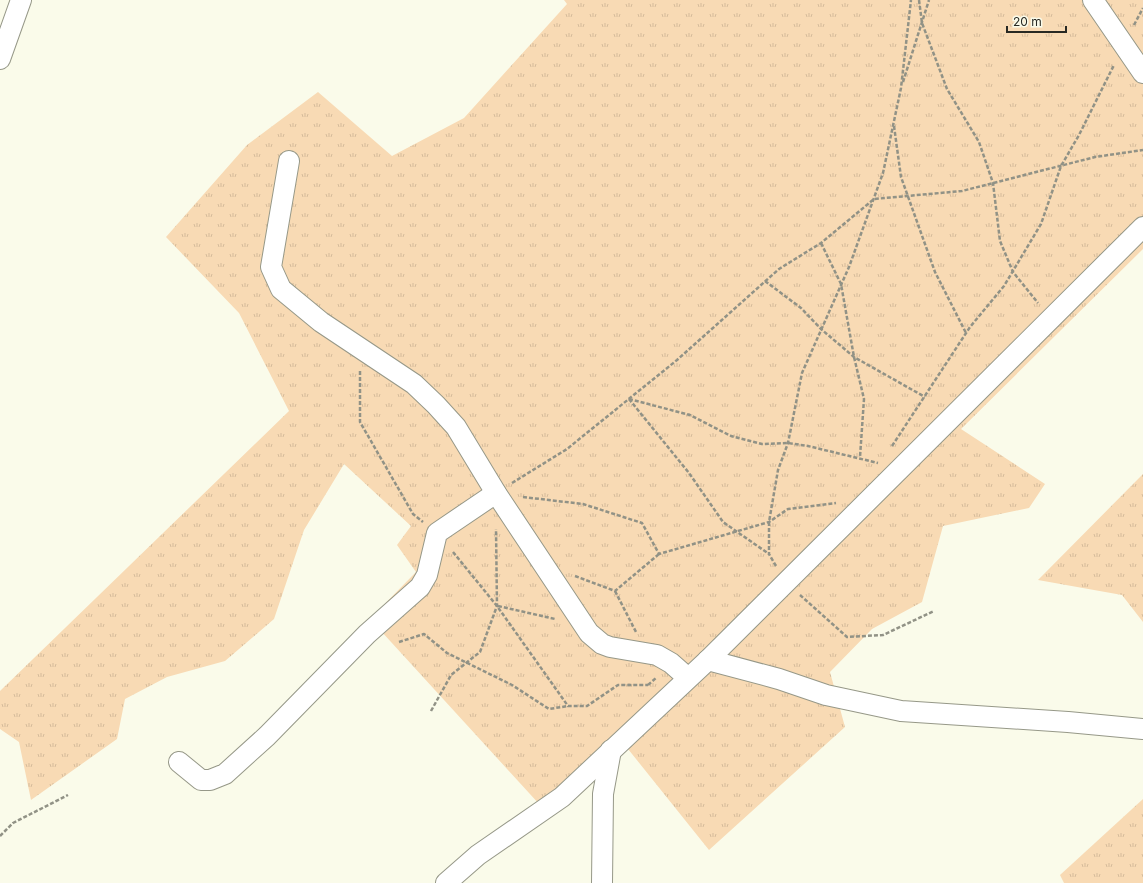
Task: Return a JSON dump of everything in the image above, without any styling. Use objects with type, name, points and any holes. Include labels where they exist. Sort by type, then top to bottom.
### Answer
[{"type":"street","points":[[0,58],[21,0]]},
{"type":"street","points":[[1093,0],[1143,73]]},
{"type":"street","points":[[289,161],[271,267],[281,289],[321,322],[414,384],[456,427],[496,493],[583,626],[602,644],[621,649],[648,653],[671,663],[688,678]]},
{"type":"street","points":[[446,883],[478,855],[562,797],[708,660],[1143,227]]},
{"type":"street","points":[[179,762],[201,780],[210,780],[225,774],[268,736],[367,634],[420,587],[426,575],[437,533],[496,493]]},
{"type":"street","points":[[708,660],[779,679],[826,695],[901,710],[1045,720],[1143,729]]},
{"type":"street","points":[[602,883],[603,794],[611,750]]},
{"type":"path","points":[[769,554],[769,522],[778,470],[788,443],[802,373],[841,284],[883,173],[901,88],[911,0]]},
{"type":"path","points":[[919,0],[922,23],[947,89],[979,142],[993,183],[1000,241],[1013,272],[1050,318]]},
{"type":"path","points":[[901,88],[929,0]]},
{"type":"path","points":[[890,450],[966,333],[1004,286],[1041,224],[1061,166],[1079,135],[1143,8]]},
{"type":"path","points":[[894,124],[901,177],[935,272],[966,333]]},
{"type":"path","points":[[496,493],[566,448],[677,360],[779,269],[821,244],[874,199],[962,191],[1095,157],[1143,150]]},
{"type":"path","points":[[821,244],[841,284],[854,357],[864,399],[860,457]]},
{"type":"path","points":[[765,281],[801,308],[821,329],[854,357],[924,397]]},
{"type":"path","points":[[360,349],[360,422],[413,514],[437,533],[497,606],[568,706]]},
{"type":"path","points":[[629,398],[690,415],[732,436],[762,444],[788,443],[860,457],[881,464],[877,470]]},
{"type":"path","points":[[629,398],[689,473],[723,522],[769,554],[786,583],[847,637],[883,635],[934,611]]},
{"type":"path","points":[[496,493],[583,504],[642,523],[659,554]]},
{"type":"path","points":[[431,711],[451,675],[480,652],[497,606],[496,493]]},
{"type":"path","points":[[615,591],[659,554],[769,522],[788,509],[841,502]]},
{"type":"path","points":[[572,575],[615,591],[648,653]]},
{"type":"path","points":[[497,606],[583,626]]},
{"type":"path","points":[[399,642],[424,634],[447,653],[512,686],[549,709],[568,706],[587,706],[618,685],[648,685]]},
{"type":"path","points":[[0,836],[13,823],[68,795]]},
{"type":"green space","points":[[564,0],[1143,0],[1143,249],[961,429],[1045,484],[1029,508],[943,526],[922,602],[872,629],[830,672],[845,727],[709,850],[620,739],[540,805],[370,619],[416,572],[397,545],[411,526],[344,464],[304,530],[274,619],[225,661],[167,677],[125,699],[117,739],[31,800],[19,742],[0,729],[0,691],[289,411],[239,313],[166,237],[247,145],[318,92],[392,156],[464,118],[567,4]]},
{"type":"green space","points":[[1143,474],[1143,622],[1122,595],[1038,580]]},
{"type":"green space","points":[[1143,799],[1143,883],[1064,883],[1060,875]]}]
